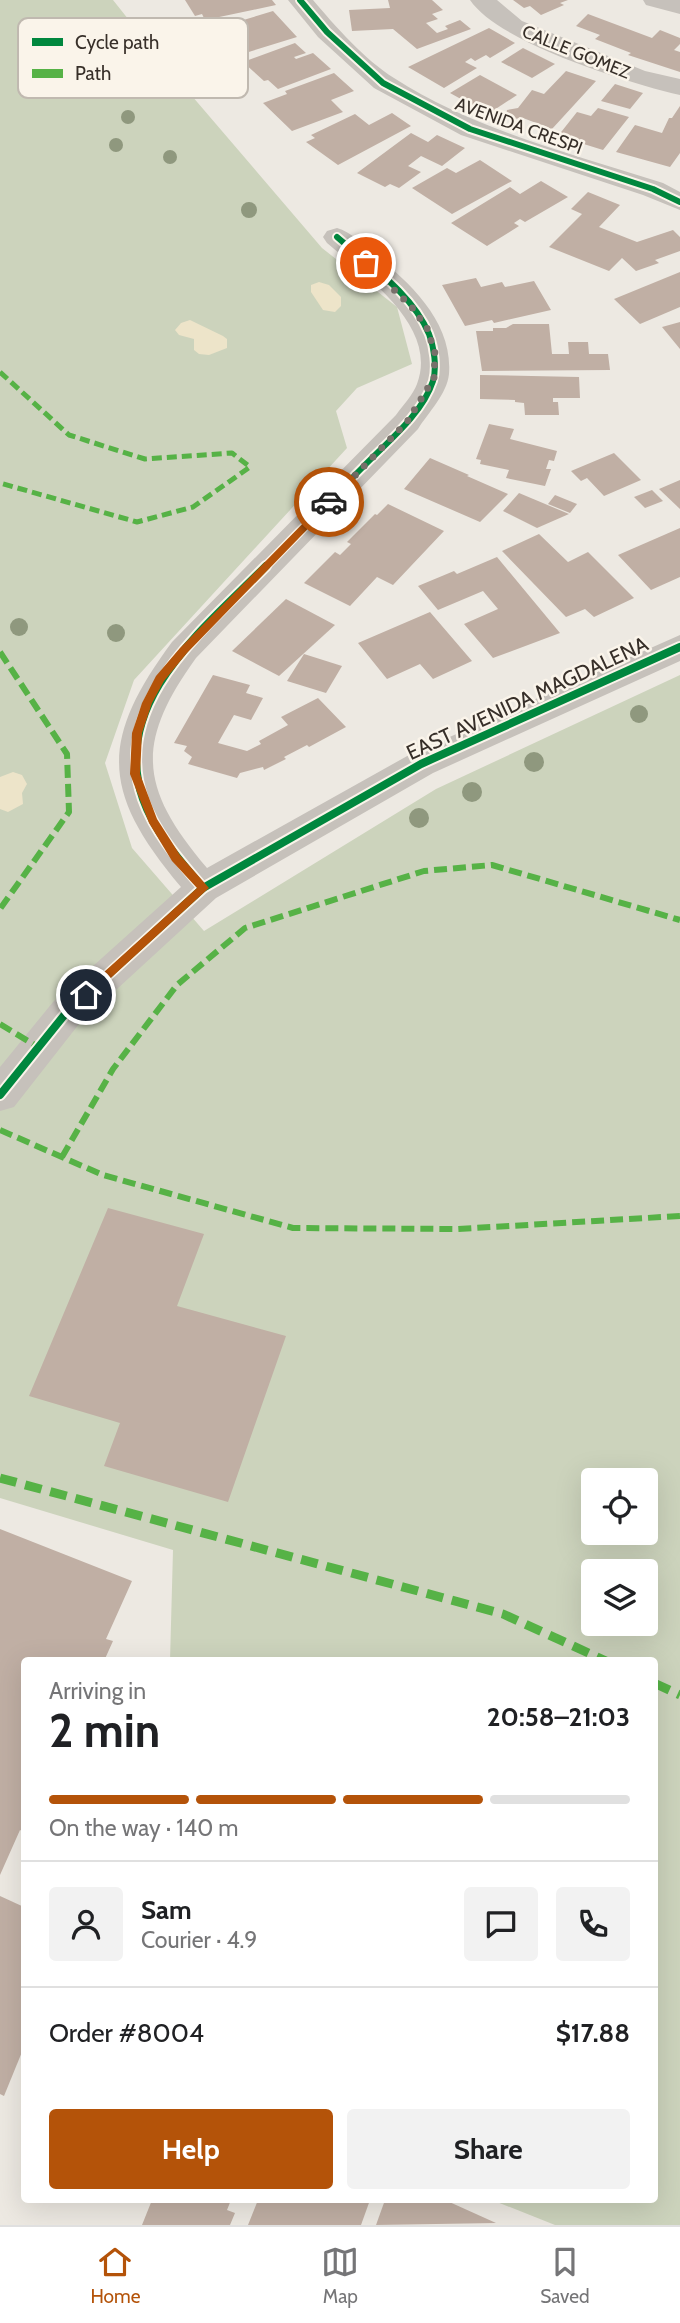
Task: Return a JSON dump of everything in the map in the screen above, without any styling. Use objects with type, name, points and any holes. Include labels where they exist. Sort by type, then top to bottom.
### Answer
[{"type":"street","name":"AVENIDA CRESPI","points":[[300,0],[327,32],[383,83],[470,128],[653,189],[680,202]]},
{"type":"street","name":"CALLE GOMEZ","points":[[482,0],[513,26],[636,77],[680,87]]},
{"type":"street","points":[[655,0],[680,7]]},
{"type":"street","points":[[203,888],[176,858],[152,820],[135,774],[137,733],[147,703],[160,679],[184,650],[407,422],[434,378],[435,353],[427,328],[411,306],[337,237]]},
{"type":"street","name":"EAST AVENIDA MAGDALENA","points":[[2,1088],[66,1013],[203,888],[421,764],[680,647]]},
{"type":"green space","points":[[0,0],[113,0],[127,18],[18,18],[18,98],[194,98],[322,248],[397,307],[412,364],[357,388],[336,411],[347,448],[134,680],[105,763],[132,848],[204,931],[436,789],[680,675],[680,2225],[555,2225],[500,2203],[658,2203],[658,1657],[170,1657],[173,1550],[0,1498]]},
{"type":"sand","points":[[319,282],[329,285],[341,297],[341,306],[335,312],[323,310],[311,292],[311,285]]},
{"type":"sand","points":[[190,320],[227,339],[227,348],[209,355],[199,354],[194,350],[194,339],[179,335],[175,330],[181,323]]},
{"type":"sand","points":[[13,772],[22,775],[27,784],[22,793],[23,804],[8,812],[0,809],[0,777]]},
{"type":"building","points":[[185,0],[272,0],[276,5],[214,18],[204,18],[202,14],[195,16]]},
{"type":"building","points":[[388,0],[432,0],[443,10],[432,14],[438,19],[426,23],[437,33],[448,29],[445,26],[460,20],[471,29],[417,49],[393,29],[352,31],[349,10],[390,8]]},
{"type":"building","points":[[513,0],[568,0],[560,3],[564,5],[541,15],[530,6],[524,8]]},
{"type":"building","points":[[273,11],[297,37],[248,52],[248,19]]},
{"type":"building","points":[[588,14],[652,38],[660,30],[680,38],[680,44],[674,50],[680,52],[680,72],[628,55],[631,53],[595,39],[600,35],[576,26]]},
{"type":"building","points":[[489,28],[515,43],[490,58],[486,55],[475,61],[471,58],[465,62],[477,68],[444,88],[408,67]]},
{"type":"building","points":[[295,43],[306,53],[294,57],[296,59],[313,53],[331,69],[278,89],[248,67],[248,60]]},
{"type":"building","points":[[523,48],[555,64],[532,78],[501,62]]},
{"type":"building","points":[[566,71],[596,81],[552,129],[506,115],[507,110],[518,108],[532,90],[544,94]]},
{"type":"building","points":[[334,73],[354,91],[331,100],[343,112],[292,131],[263,103],[287,94],[285,91]]},
{"type":"building","points":[[480,75],[517,95],[488,114],[450,93]]},
{"type":"building","points":[[615,84],[643,93],[630,109],[601,101]]},
{"type":"building","points":[[680,106],[680,153],[670,167],[616,152],[635,125],[662,133],[669,118],[672,118]]},
{"type":"building","points":[[598,108],[629,117],[603,150],[558,136],[577,112],[591,116]]},
{"type":"building","points":[[392,113],[411,126],[338,165],[306,142],[315,138],[311,135],[355,114],[369,125]]},
{"type":"building","points":[[411,133],[428,142],[437,135],[465,148],[442,166],[421,156],[408,166],[421,172],[399,188],[390,184],[385,187],[357,173]]},
{"type":"building","points":[[480,160],[512,181],[452,214],[412,188],[447,168],[456,173]]},
{"type":"building","points":[[541,181],[568,197],[525,222],[520,219],[514,223],[519,226],[487,246],[451,223],[510,187],[520,194]]},
{"type":"building","points":[[588,192],[620,205],[599,227],[637,242],[673,230],[680,237],[680,251],[655,260],[659,263],[636,271],[622,258],[609,271],[549,247],[582,214],[571,209]]},
{"type":"building","points":[[680,272],[680,307],[640,324],[614,299]]},
{"type":"building","points":[[476,278],[481,287],[502,282],[505,287],[534,281],[551,310],[494,323],[492,320],[465,326],[442,285]]},
{"type":"building","points":[[680,322],[680,349],[662,327]]},
{"type":"building","points":[[513,324],[549,324],[552,354],[569,354],[568,342],[588,342],[589,354],[608,354],[610,370],[482,371],[476,331],[493,331],[493,328],[506,328]]},
{"type":"building","points":[[480,375],[579,377],[580,398],[553,398],[553,402],[558,402],[559,415],[525,415],[524,403],[515,400],[480,399]]},
{"type":"building","points":[[489,424],[514,429],[510,439],[557,451],[554,461],[549,460],[546,469],[551,469],[545,486],[506,478],[509,470],[480,464],[481,460],[476,459]]},
{"type":"building","points":[[614,453],[641,480],[604,496],[587,478],[581,481],[571,471]]},
{"type":"building","points":[[430,458],[508,494],[480,522],[404,489]]},
{"type":"building","points":[[680,480],[680,509],[659,489]]},
{"type":"building","points":[[652,490],[663,501],[645,508],[634,497]]},
{"type":"building","points":[[519,493],[569,514],[537,528],[503,511]]},
{"type":"building","points":[[555,495],[577,504],[570,513],[548,504]]},
{"type":"building","points":[[388,504],[444,531],[393,585],[377,577],[350,606],[304,583],[335,552],[340,555],[351,544],[347,542]]},
{"type":"building","points":[[680,528],[680,577],[651,590],[618,555]]},
{"type":"building","points":[[539,534],[568,562],[588,552],[634,598],[594,617],[585,609],[566,617],[502,551]]},
{"type":"building","points":[[497,557],[560,633],[493,658],[464,624],[498,609],[483,591],[438,610],[418,586],[454,571],[457,574]]},
{"type":"building","points":[[286,599],[335,625],[279,676],[232,651]]},
{"type":"building","points":[[430,612],[472,661],[433,679],[420,664],[387,679],[358,643]]},
{"type":"building","points":[[304,654],[342,666],[326,693],[287,681]]},
{"type":"building","points":[[213,675],[250,685],[246,693],[263,698],[251,720],[234,715],[218,743],[247,751],[288,725],[281,717],[318,698],[346,727],[284,757],[286,759],[264,770],[263,767],[240,773],[237,778],[188,764],[192,757],[184,751],[187,746],[174,743]]},
{"type":"building","points":[[108,1208],[204,1234],[177,1306],[286,1336],[228,1502],[104,1466],[120,1423],[29,1396]]},
{"type":"building","points":[[0,1529],[132,1581],[106,1639],[113,1641],[106,1657],[21,1657],[21,1830],[0,1875]]},
{"type":"building","points":[[0,1896],[21,1906],[21,2054],[4,2096],[0,2094]]},
{"type":"building","points":[[151,2203],[230,2203],[227,2210],[235,2213],[230,2225],[142,2225]]},
{"type":"building","points":[[257,2203],[369,2203],[361,2225],[248,2225]]},
{"type":"building","points":[[384,2203],[452,2203],[496,2223],[376,2225]]},
{"type":"marked path","points":[[0,372],[69,435],[145,459],[232,453],[250,467],[193,507],[137,522],[0,483]]},
{"type":"marked path","points":[[0,652],[67,754],[69,812],[0,909]]},
{"type":"marked path","points":[[62,1157],[113,1069],[177,985],[245,928],[424,871],[492,865],[680,920]]},
{"type":"marked path","points":[[0,1024],[38,1047]]},
{"type":"marked path","points":[[0,1130],[103,1175],[293,1228],[458,1229],[680,1216]]},
{"type":"marked path","points":[[0,1478],[503,1614],[597,1657]]},
{"type":"marked path","points":[[658,1685],[680,1695]]},
{"type":"cycle path","points":[[300,0],[327,32],[383,83],[470,129],[653,189],[680,202]]},
{"type":"cycle path","points":[[203,888],[157,828],[143,800],[136,772],[136,744],[144,715],[160,683],[184,650],[407,422],[433,382],[435,354],[429,334],[418,315],[387,280],[337,237]]},
{"type":"cycle path","points":[[0,1095],[66,1013],[203,888],[421,764],[680,647]]},
{"type":"way so far","points":[[329,502],[407,422],[434,378],[435,353],[427,328],[411,306],[366,263]]},
{"type":"route","points":[[86,995],[203,888],[176,858],[152,820],[135,774],[137,733],[147,703],[160,679],[184,650],[329,502]]}]
